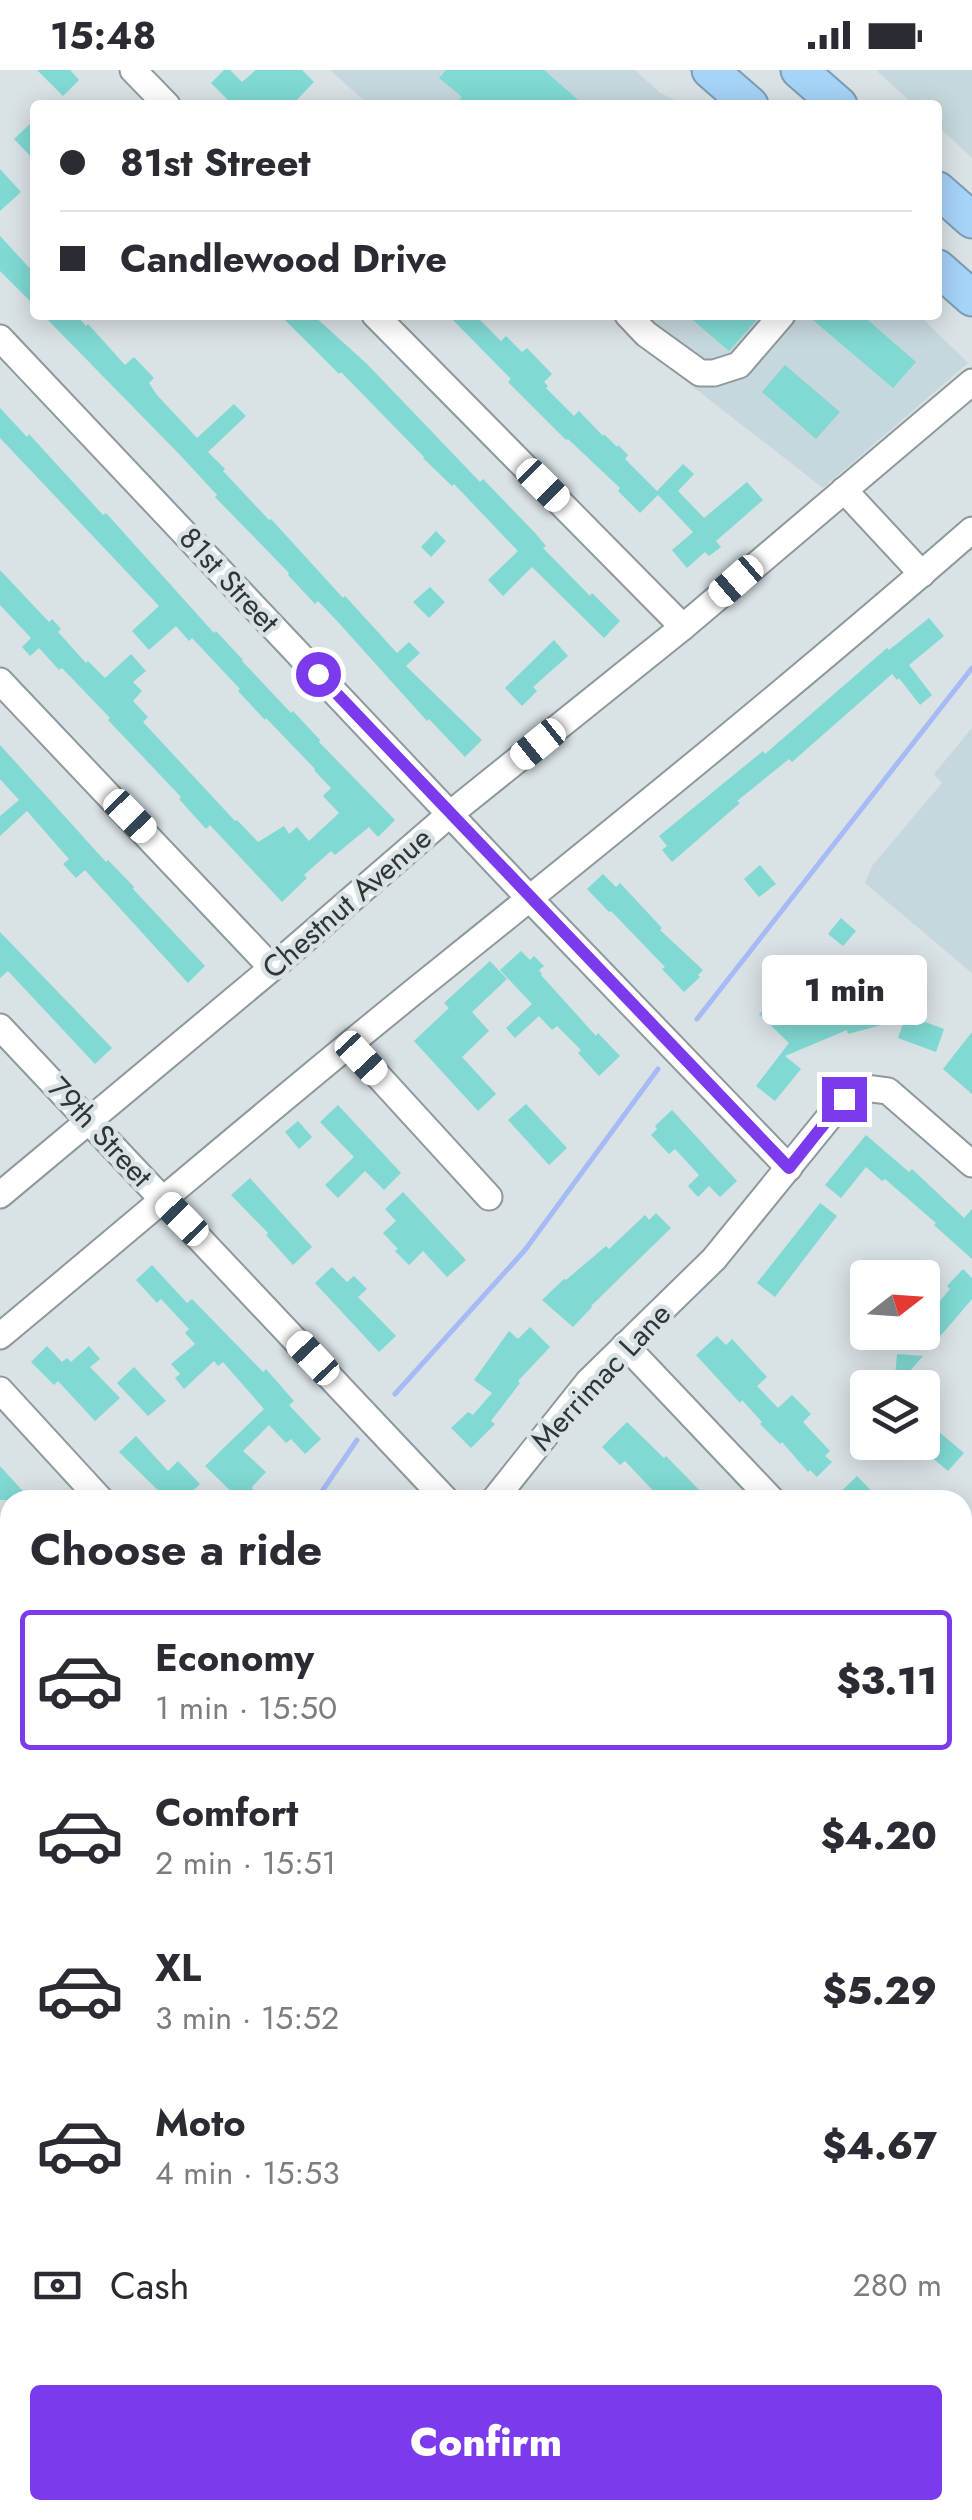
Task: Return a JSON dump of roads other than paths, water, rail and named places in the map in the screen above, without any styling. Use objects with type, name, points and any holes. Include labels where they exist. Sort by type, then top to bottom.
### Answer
[{"type":"highway","points":[[710,70],[744,100]]},
{"type":"highway","points":[[799,70],[833,100]]},
{"type":"highway","points":[[942,194],[972,220]]},
{"type":"highway","points":[[942,244],[972,266]]},
{"type":"highway","points":[[942,272],[972,298]]},
{"type":"street","points":[[132,70],[162,100]]},
{"type":"street","points":[[379,320],[683,627]]},
{"type":"street","points":[[633,320],[700,373],[740,365],[778,320]]},
{"type":"street","name":"81st Street","points":[[0,338],[789,1168]]},
{"type":"street","name":"Chestnut Avenue","points":[[0,1195],[450,814],[683,627],[972,382]]},
{"type":"street","points":[[844,490],[922,574]]},
{"type":"street","points":[[0,1336],[972,530]]},
{"type":"street","points":[[0,681],[272,968]]},
{"type":"street","name":"79th Street","points":[[0,1027],[437,1490]]},
{"type":"street","points":[[350,1045],[489,1197]]},
{"type":"street","name":"Merrimac Lane","points":[[502,1490],[588,1382],[714,1259],[844,1099],[865,1088],[888,1091],[972,1164]]},
{"type":"street","points":[[625,1345],[763,1490]]},
{"type":"street","points":[[0,1390],[91,1490]]},
{"type":"waterway","points":[[697,1019],[972,668]]},
{"type":"waterway","points":[[395,1394],[525,1250],[658,1069]]},
{"type":"waterway","points":[[323,1490],[357,1440]]}]
